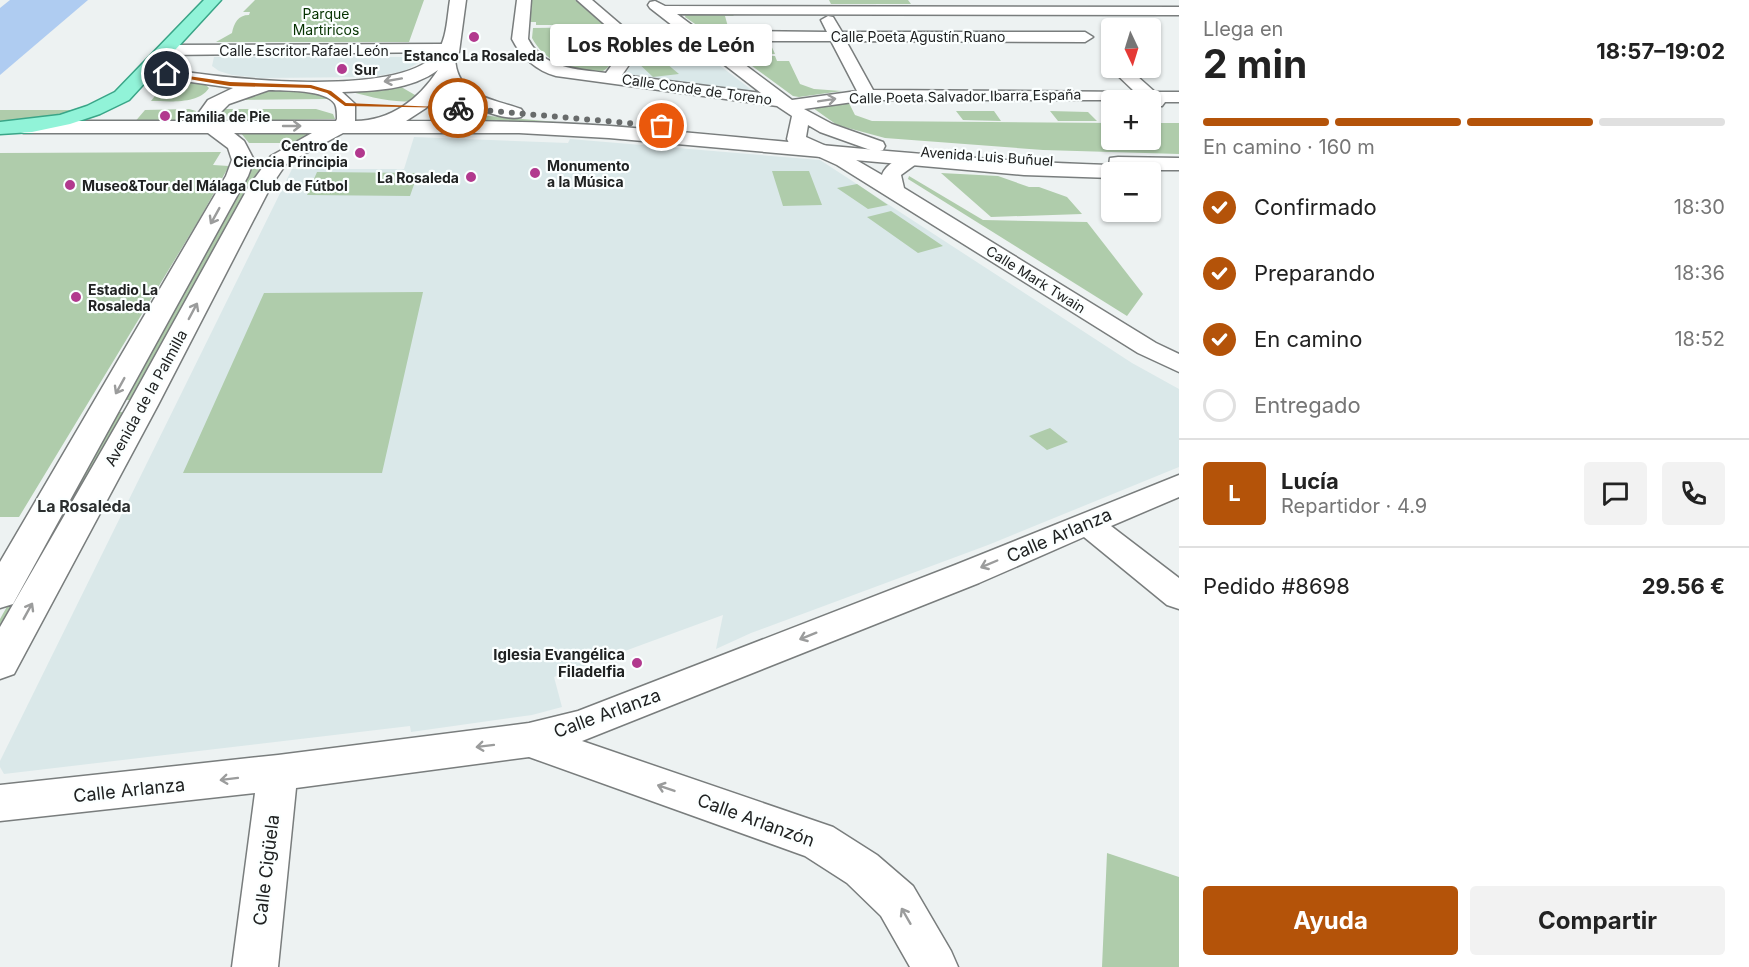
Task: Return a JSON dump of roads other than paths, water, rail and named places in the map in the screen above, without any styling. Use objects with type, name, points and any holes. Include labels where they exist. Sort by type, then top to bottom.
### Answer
[{"type":"main road","points":[[24,127],[83,114],[114,101],[213,0]]},
{"type":"main road","points":[[193,105],[214,105],[311,86],[369,84],[418,75],[444,59],[450,52],[454,0]]},
{"type":"main road","points":[[161,55],[157,68],[167,74],[230,84],[263,95]]},
{"type":"main road","points":[[444,59],[451,103]]},
{"type":"main road","points":[[303,145],[342,126],[347,119],[364,110],[418,107],[436,88],[444,59]]},
{"type":"main road","points":[[311,86],[329,92],[364,110]]},
{"type":"main road","points":[[35,105],[114,101],[141,105]]},
{"type":"main road","name":"Avenida Luis Buñuel","points":[[418,107],[451,103],[514,113],[1014,159],[1179,164]]},
{"type":"main road","points":[[214,105],[208,110],[205,118],[237,145]]},
{"type":"main road","name":"Avenida Luis Buñuel","points":[[298,105],[364,110],[519,128],[609,132],[1024,169],[1101,171]]},
{"type":"main road","points":[[303,145],[364,110]]},
{"type":"main road","name":"Avenida Luis Buñuel","points":[[0,128],[342,126],[364,110]]},
{"type":"main road","name":"Avenida Luis Buñuel","points":[[123,127],[198,136],[237,145],[269,147],[303,145]]},
{"type":"main road","name":"Avenida de la Palmilla","points":[[0,594],[230,191],[243,160],[237,145]]},
{"type":"main road","name":"Avenida de la Palmilla","points":[[0,663],[143,405],[260,186],[278,160],[303,145]]},
{"type":"main road","points":[[1161,173],[1179,173]]},
{"type":"street","name":"Calle Conde de Toreno","points":[[524,0],[520,39],[528,53],[556,71],[791,107]]},
{"type":"street","points":[[585,0],[635,45],[611,78]]},
{"type":"street","points":[[648,0],[791,107],[826,128],[876,147]]},
{"type":"street","points":[[662,10],[1179,11]]},
{"type":"street","points":[[822,10],[867,95]]},
{"type":"street","name":"Calle Poeta Agustín Ruano","points":[[750,36],[1090,41],[1058,11]]},
{"type":"street","points":[[642,46],[689,40]]},
{"type":"street","name":"Calle Escritor Rafael León","points":[[161,55],[444,59]]},
{"type":"street","points":[[1130,78],[1143,90]]},
{"type":"street","name":"Calle Poeta Salvador Ibarra España","points":[[791,107],[867,95],[1101,96]]},
{"type":"street","name":"Calle Poeta Salvador Ibarra España","points":[[1161,96],[1179,97]]},
{"type":"street","points":[[791,107],[796,139]]},
{"type":"street","name":"Avenida Luis Buñuel","points":[[796,139],[817,150]]},
{"type":"street","name":"Calle Mark Twain","points":[[817,150],[844,161],[895,191],[1147,348],[1179,364]]},
{"type":"street","points":[[895,191],[891,173],[913,159]]},
{"type":"street","name":"Calle Arlanza","points":[[0,803],[278,773],[529,740],[580,726],[630,707],[1179,485]]},
{"type":"street","points":[[1087,524],[1179,596]]},
{"type":"street","name":"Calle Arlanzón","points":[[529,740],[818,841],[862,869],[897,901],[935,967]]},
{"type":"street","name":"Calle Cigüela","points":[[255,967],[278,773]]},
{"type":"water","points":[[10,0],[88,0],[0,75],[0,8]]},
{"type":"place","name":"Estanco La Rosaleda","points":[[474,37]]},
{"type":"place","name":"Sur","points":[[342,69]]},
{"type":"place","name":"Familia de Pie","points":[[165,116]]},
{"type":"place","name":"Los Robles de León","points":[[662,126]]},
{"type":"place","name":"Centro de Ciencia Principia","points":[[360,153]]},
{"type":"place","name":"Monumento a la Música","points":[[535,173]]},
{"type":"place","name":"La Rosaleda","points":[[471,177]]},
{"type":"place","name":"Museo&Tour del Málaga Club de Fútbol","points":[[70,185]]},
{"type":"place","name":"Estadio La Rosaleda","points":[[76,297]]},
{"type":"place","name":"Iglesia Evangélica Filadelfia","points":[[637,663]]},
{"type":"district","name":"La Rosaleda","points":[[84,506]]},
{"type":"park label","name":"Parque Martiricos","points":[[326,22]]}]
